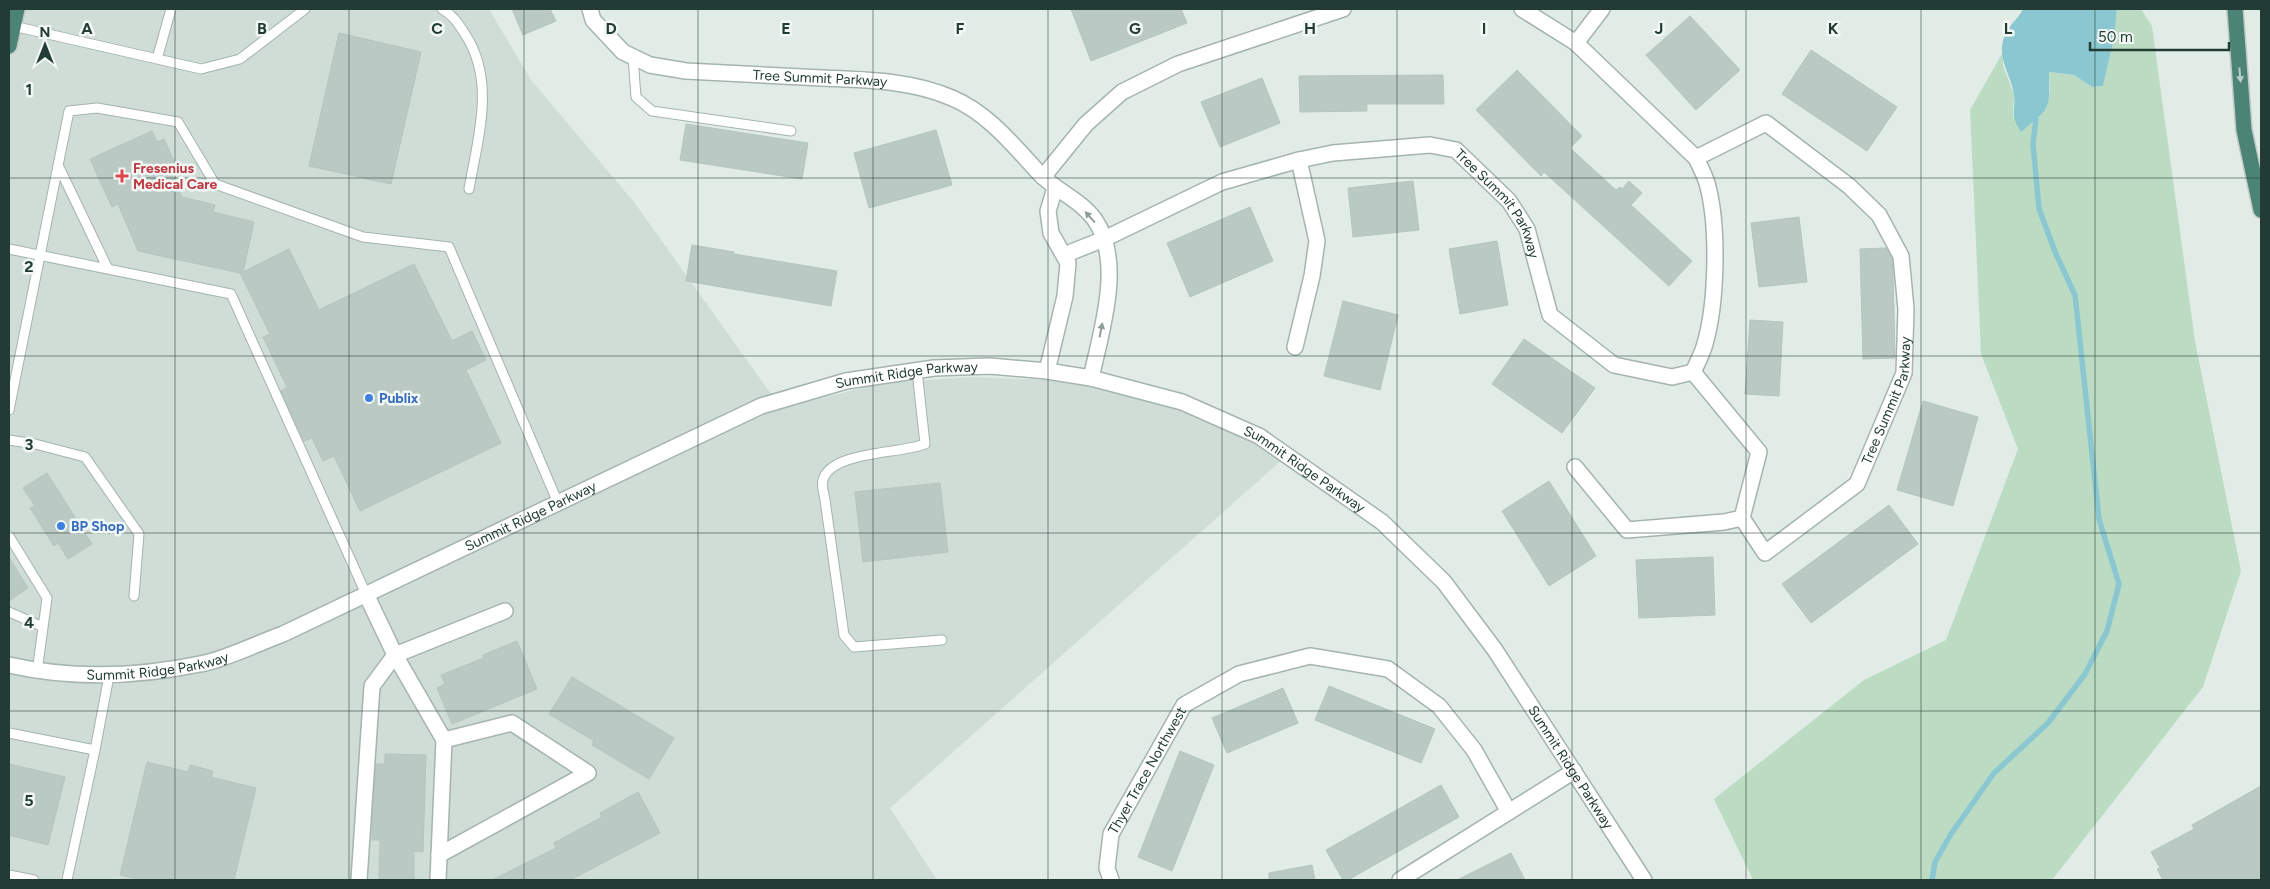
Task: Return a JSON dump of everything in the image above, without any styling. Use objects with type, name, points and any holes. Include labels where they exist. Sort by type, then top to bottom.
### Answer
[{"type":"highway","points":[[9,46],[17,9]]},
{"type":"highway","points":[[2236,9],[2244,130],[2261,210]]},
{"type":"street","name":"Tree Summit Parkway","points":[[590,9],[593,20],[623,52],[650,65],[686,71],[908,83],[953,98],[988,119],[1054,188],[1074,200],[1094,220],[1104,239],[1109,258],[1107,299],[1091,378]]},
{"type":"street","points":[[1043,177],[1086,124],[1122,92],[1178,64],[1344,9]]},
{"type":"street","points":[[1522,9],[1576,43],[1696,158],[1707,183],[1713,225],[1714,264],[1712,306],[1704,348],[1693,372],[1758,452],[1742,518],[1724,522],[1627,530],[1575,467]]},
{"type":"street","points":[[1576,43],[1602,9]]},
{"type":"street","name":"Tree Summit Parkway","points":[[1696,158],[1766,123],[1848,186],[1879,214],[1901,256],[1906,309],[1904,373],[1857,484],[1765,553],[1742,518]]},
{"type":"street","name":"Tree Summit Parkway","points":[[1064,256],[1104,239],[1222,182],[1299,160],[1333,153],[1430,145],[1456,150],[1509,201],[1527,229],[1550,314],[1614,365],[1672,377],[1693,372]]},
{"type":"street","points":[[1295,347],[1312,276],[1316,241],[1299,160]]},
{"type":"street","points":[[1047,371],[1065,296],[1068,263],[1051,233],[1048,211],[1054,188]]},
{"type":"street","name":"Summit Ridge Parkway","points":[[9,665],[37,672],[109,676],[201,664],[283,634],[761,406],[846,381],[917,371],[990,366],[1047,371],[1091,378],[1182,402],[1259,436],[1382,522],[1444,582],[1495,650],[1644,880]]},
{"type":"street","points":[[366,594],[395,655],[444,740],[438,880]]},
{"type":"street","points":[[359,880],[372,686],[395,655],[505,611]]},
{"type":"street","name":"Thyer Trace Northwest","points":[[1111,880],[1107,868],[1111,834],[1184,705],[1239,674],[1310,656],[1388,669],[1439,706],[1474,750],[1509,812]]},
{"type":"street","points":[[439,855],[588,773],[512,723],[444,740]]},
{"type":"street","points":[[1400,880],[1574,771]]},
{"type":"lane","points":[[157,59],[171,9]]},
{"type":"lane","points":[[13,26],[201,69],[240,59],[305,9]]},
{"type":"lane","points":[[442,9],[452,15],[474,49],[482,82],[483,110],[469,189]]},
{"type":"lane","points":[[633,57],[636,97],[652,111],[791,131]]},
{"type":"lane","points":[[9,410],[70,111],[97,108],[178,122],[215,184],[362,237],[449,247],[558,503]]},
{"type":"lane","points":[[58,165],[108,269]]},
{"type":"lane","points":[[9,249],[231,294],[366,594]]},
{"type":"lane","points":[[917,371],[925,444],[913,449],[843,460],[832,467],[823,480],[824,500],[844,635],[854,647],[942,640]]},
{"type":"lane","points":[[9,440],[35,444],[85,457],[139,534],[134,596]]},
{"type":"lane","points":[[9,536],[47,598],[37,672]]},
{"type":"lane","points":[[9,612],[43,627]]},
{"type":"lane","points":[[66,880],[95,750],[109,676]]},
{"type":"lane","points":[[9,733],[95,750]]},
{"type":"lane","points":[[9,875],[34,880]]},
{"type":"shaded area","points":[[9,9],[489,9],[531,80],[634,202],[781,408],[883,383],[972,377],[1046,380],[1115,391],[1178,406],[1231,429],[1283,459],[890,808],[937,880],[9,880]]},
{"type":"green space","points":[[2117,9],[2141,9],[2152,26],[2195,341],[2241,571],[2203,687],[2052,880],[1753,880],[1714,799],[1864,680],[1946,640],[2018,449],[1981,354],[1970,110],[2003,52],[2003,66],[2014,94],[2013,118],[2050,92],[2049,72],[2074,75],[2092,87],[2103,86],[2114,38]]},
{"type":"water","points":[[2023,9],[2117,9],[2114,38],[2103,86],[2092,87],[2074,75],[2049,72],[2049,95],[2046,108],[2038,118],[2021,132],[2014,117],[2013,88],[2003,59],[2002,43],[2007,31]]},
{"type":"building","points":[[512,9],[550,9],[556,21],[523,35]]},
{"type":"building","points":[[1071,9],[1181,9],[1187,23],[1091,61]]},
{"type":"building","points":[[1690,16],[1740,70],[1696,110],[1646,55]]},
{"type":"building","points":[[339,33],[421,52],[391,184],[309,166]]},
{"type":"building","points":[[1811,50],[1897,107],[1867,151],[1782,94]]},
{"type":"building","points":[[1517,70],[1582,136],[1570,148],[1616,190],[1620,187],[1622,189],[1629,181],[1642,193],[1631,205],[1692,261],[1669,286],[1544,172],[1541,176],[1476,110]]},
{"type":"building","points":[[1443,75],[1444,104],[1367,104],[1367,111],[1300,112],[1299,76]]},
{"type":"building","points":[[1262,78],[1280,123],[1220,147],[1201,102]]},
{"type":"building","points":[[686,124],[808,143],[802,179],[680,160]]},
{"type":"building","points":[[936,130],[952,185],[869,208],[854,153]]},
{"type":"building","points":[[152,131],[157,142],[164,139],[177,168],[170,171],[182,197],[215,205],[213,212],[254,222],[243,272],[289,249],[319,310],[414,264],[452,341],[472,331],[486,360],[466,370],[501,443],[360,511],[334,456],[323,461],[312,438],[304,441],[281,391],[287,387],[263,337],[270,334],[240,273],[138,251],[118,204],[112,207],[90,159]]},
{"type":"building","points":[[1413,181],[1419,230],[1353,237],[1348,188]]},
{"type":"building","points":[[1250,207],[1273,261],[1190,297],[1167,243]]},
{"type":"building","points":[[1799,217],[1807,282],[1759,287],[1751,223]]},
{"type":"building","points":[[1497,241],[1508,305],[1460,314],[1449,249]]},
{"type":"building","points":[[692,245],[837,271],[831,306],[686,281]]},
{"type":"building","points":[[1886,248],[1892,259],[1893,271],[1895,358],[1863,359],[1860,249]]},
{"type":"building","points":[[1343,301],[1398,315],[1380,390],[1324,376]]},
{"type":"building","points":[[1750,320],[1783,322],[1779,396],[1745,394]]},
{"type":"building","points":[[1524,339],[1595,388],[1562,433],[1492,384]]},
{"type":"building","points":[[1923,401],[1978,417],[1953,506],[1897,490]]},
{"type":"building","name":"BP Shop","points":[[47,473],[92,544],[68,559],[58,543],[54,546],[30,508],[35,506],[23,488]]},
{"type":"building","points":[[1549,481],[1596,556],[1549,586],[1502,511]]},
{"type":"building","points":[[940,483],[948,552],[863,562],[855,492]]},
{"type":"building","points":[[1889,505],[1918,544],[1811,623],[1782,584]]},
{"type":"building","points":[[9,557],[28,588],[9,601]]},
{"type":"building","points":[[1713,557],[1715,615],[1639,618],[1636,560]]},
{"type":"building","points":[[517,641],[537,689],[452,724],[437,688],[445,684],[441,675],[484,658],[483,655]]},
{"type":"building","points":[[572,677],[674,738],[649,779],[592,745],[594,741],[549,714]]},
{"type":"building","points":[[1329,686],[1435,729],[1421,763],[1315,720]]},
{"type":"building","points":[[1283,688],[1298,723],[1227,753],[1212,718]]},
{"type":"building","points":[[1180,751],[1214,765],[1172,871],[1138,857]]},
{"type":"building","points":[[385,754],[426,755],[423,852],[414,851],[414,880],[379,880],[380,840],[372,840],[373,809],[376,764],[385,764]]},
{"type":"building","points":[[147,762],[188,772],[190,765],[213,771],[211,777],[256,788],[234,880],[143,880],[120,875]]},
{"type":"building","points":[[9,764],[65,777],[48,845],[9,835]]},
{"type":"building","points":[[1441,785],[1459,817],[1348,880],[1343,880],[1326,850]]},
{"type":"building","points":[[2261,786],[2261,880],[2163,880],[2157,869],[2160,868],[2151,852],[2194,829],[2192,825]]},
{"type":"building","points":[[638,792],[660,833],[570,880],[492,880],[556,848],[554,843],[602,817],[600,813]]},
{"type":"building","points":[[1511,853],[1525,880],[1457,880]]},
{"type":"building","points":[[1312,865],[1315,880],[1269,880],[1269,873]]},
{"type":"waterway","points":[[1932,880],[1935,862],[1951,834],[1994,773],[2048,723],[2085,674],[2107,631],[2119,584],[2099,519],[2075,295],[2056,254],[2039,209],[2033,144],[2036,119]]},
{"type":"place","name":"Fresenius Medical Care","points":[[122,176]]},
{"type":"place","name":"Publix","points":[[369,398]]},
{"type":"place","name":"BP Shop","points":[[61,526]]}]
